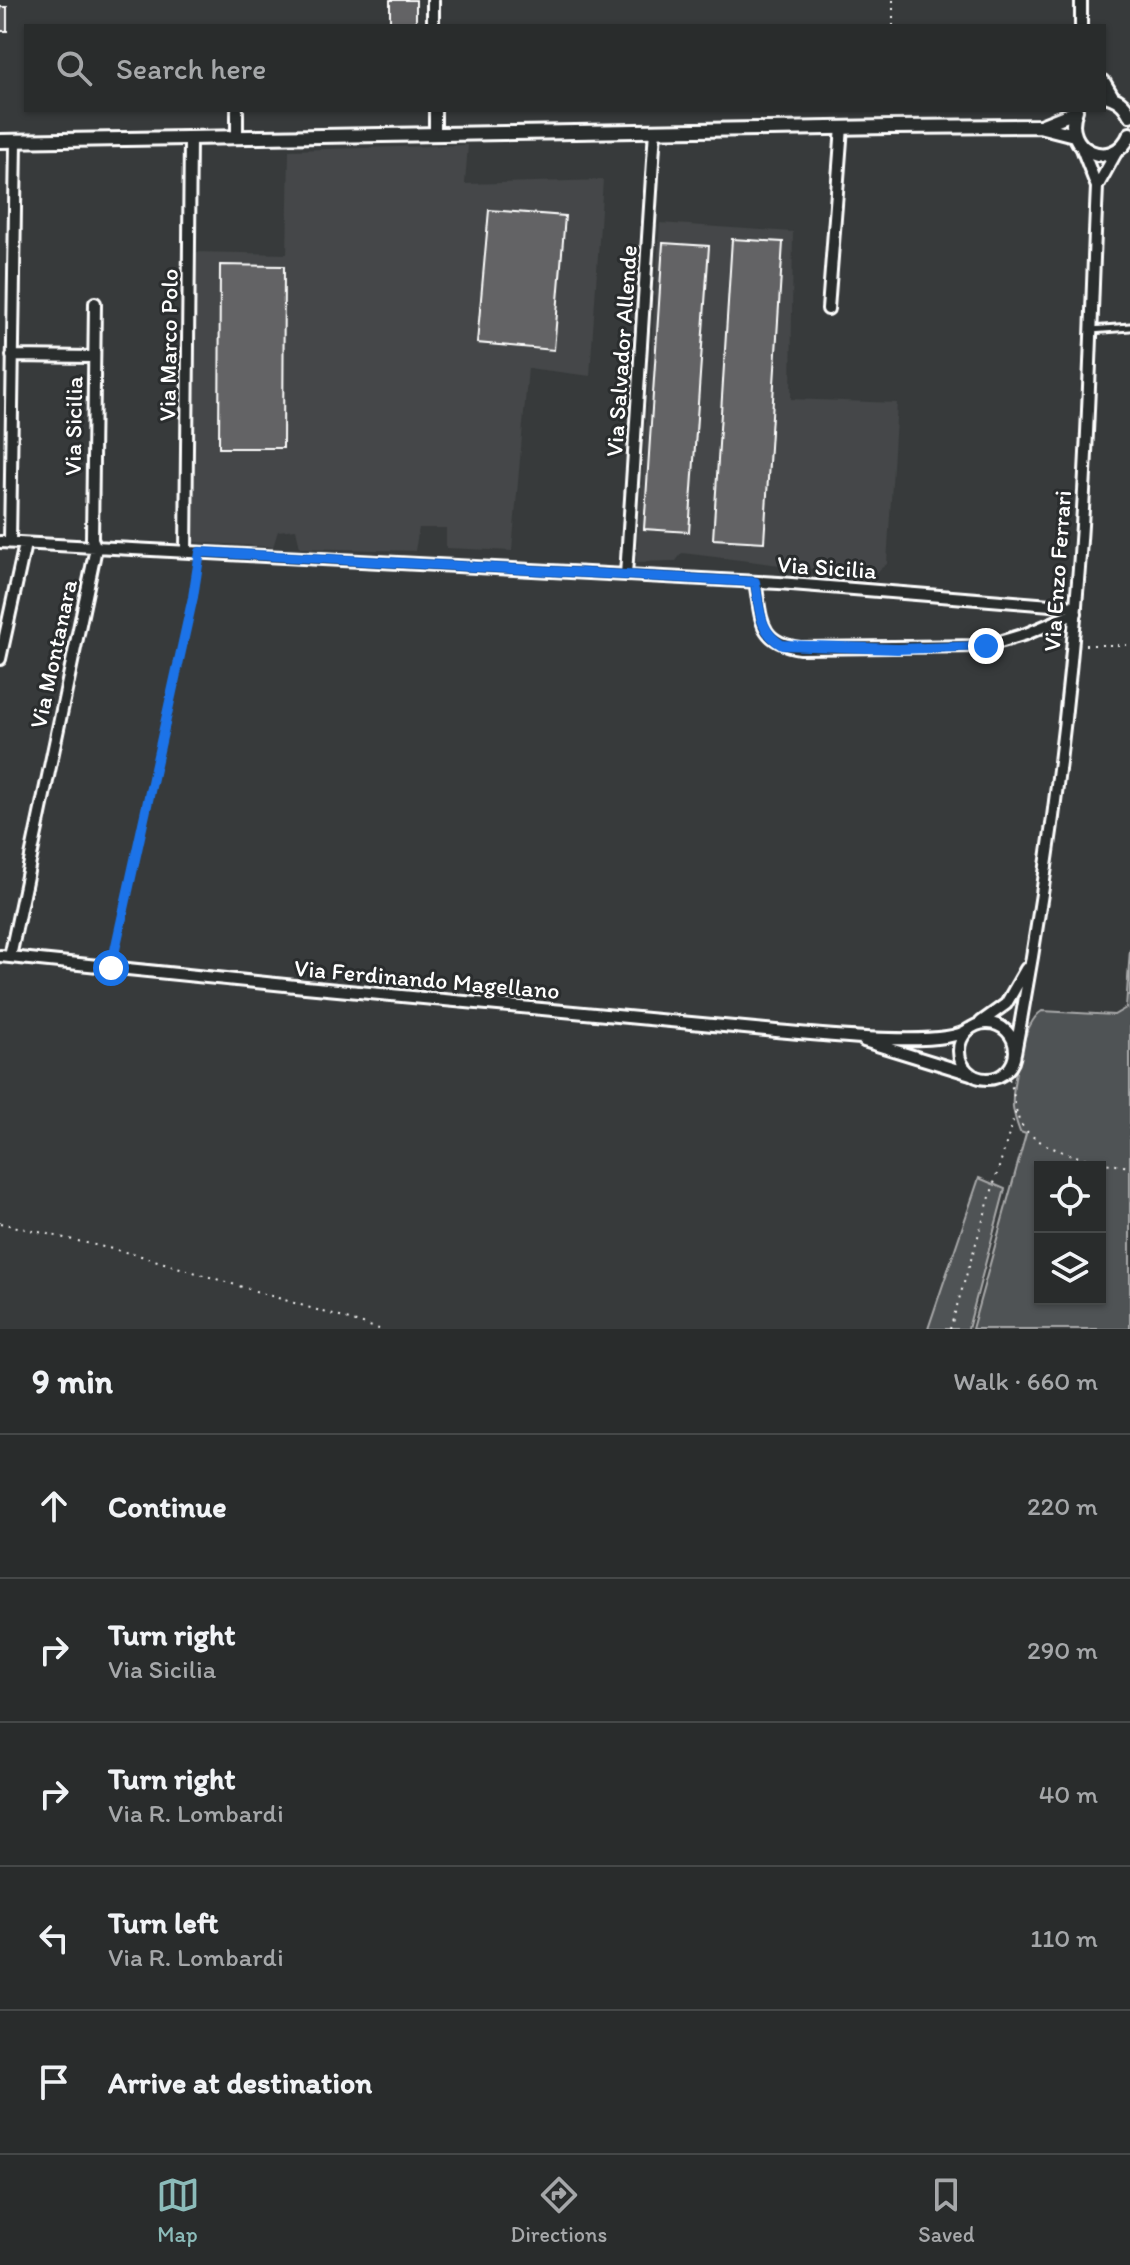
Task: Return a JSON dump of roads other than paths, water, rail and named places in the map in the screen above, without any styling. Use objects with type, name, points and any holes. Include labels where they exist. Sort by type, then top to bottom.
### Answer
[{"type":"street","points":[[433,0],[433,24]]},
{"type":"street","points":[[1081,0],[1081,24]]},
{"type":"street","points":[[1106,84],[1130,115]]},
{"type":"street","points":[[237,112],[237,138]]},
{"type":"street","points":[[435,112],[435,133]]},
{"type":"street","points":[[1039,126],[1073,112]]},
{"type":"street","points":[[1075,112],[1072,127],[1077,141]]},
{"type":"street","points":[[0,141],[1039,126],[1077,141],[1089,152],[1102,155],[1118,149],[1130,136]]},
{"type":"street","points":[[828,309],[842,127]]},
{"type":"street","name":"Via Salvador Allende","points":[[626,575],[655,130]]},
{"type":"street","name":"Via Marco Polo","points":[[186,552],[190,139]]},
{"type":"street","points":[[5,542],[16,141]]},
{"type":"street","name":"Via Enzo Ferrari","points":[[1015,1053],[1033,956],[1055,798],[1076,610],[1097,187],[1077,141]]},
{"type":"street","name":"Via Enzo Ferrari","points":[[1097,187],[1118,149]]},
{"type":"street","name":"Via Sicilia","points":[[95,303],[92,539],[96,548]]},
{"type":"street","points":[[12,356],[94,357]]},
{"type":"street","name":"Via Sicilia","points":[[5,542],[755,582],[1076,610]]},
{"type":"street","points":[[0,659],[25,544]]},
{"type":"street","name":"Via Montanara","points":[[5,957],[96,548]]},
{"type":"street","points":[[755,582],[764,628],[771,639],[782,645],[800,648],[986,646],[1026,634],[1076,610]]},
{"type":"street","name":"Via Enzo Ferrari","points":[[974,1026],[1006,1004],[1033,956]]},
{"type":"street","name":"Via Ferdinando Magellano","points":[[5,957],[394,997],[850,1037],[941,1039],[962,1035],[974,1026]]},
{"type":"street","points":[[988,1022],[1005,1029],[1011,1036],[1015,1053],[1005,1072],[989,1079],[972,1075],[959,1053],[963,1035],[974,1026],[988,1022]]},
{"type":"street","name":"Via Ferdinando Magellano","points":[[850,1037],[972,1075]]},
{"type":"lane","points":[[1091,330],[1130,327]]}]
